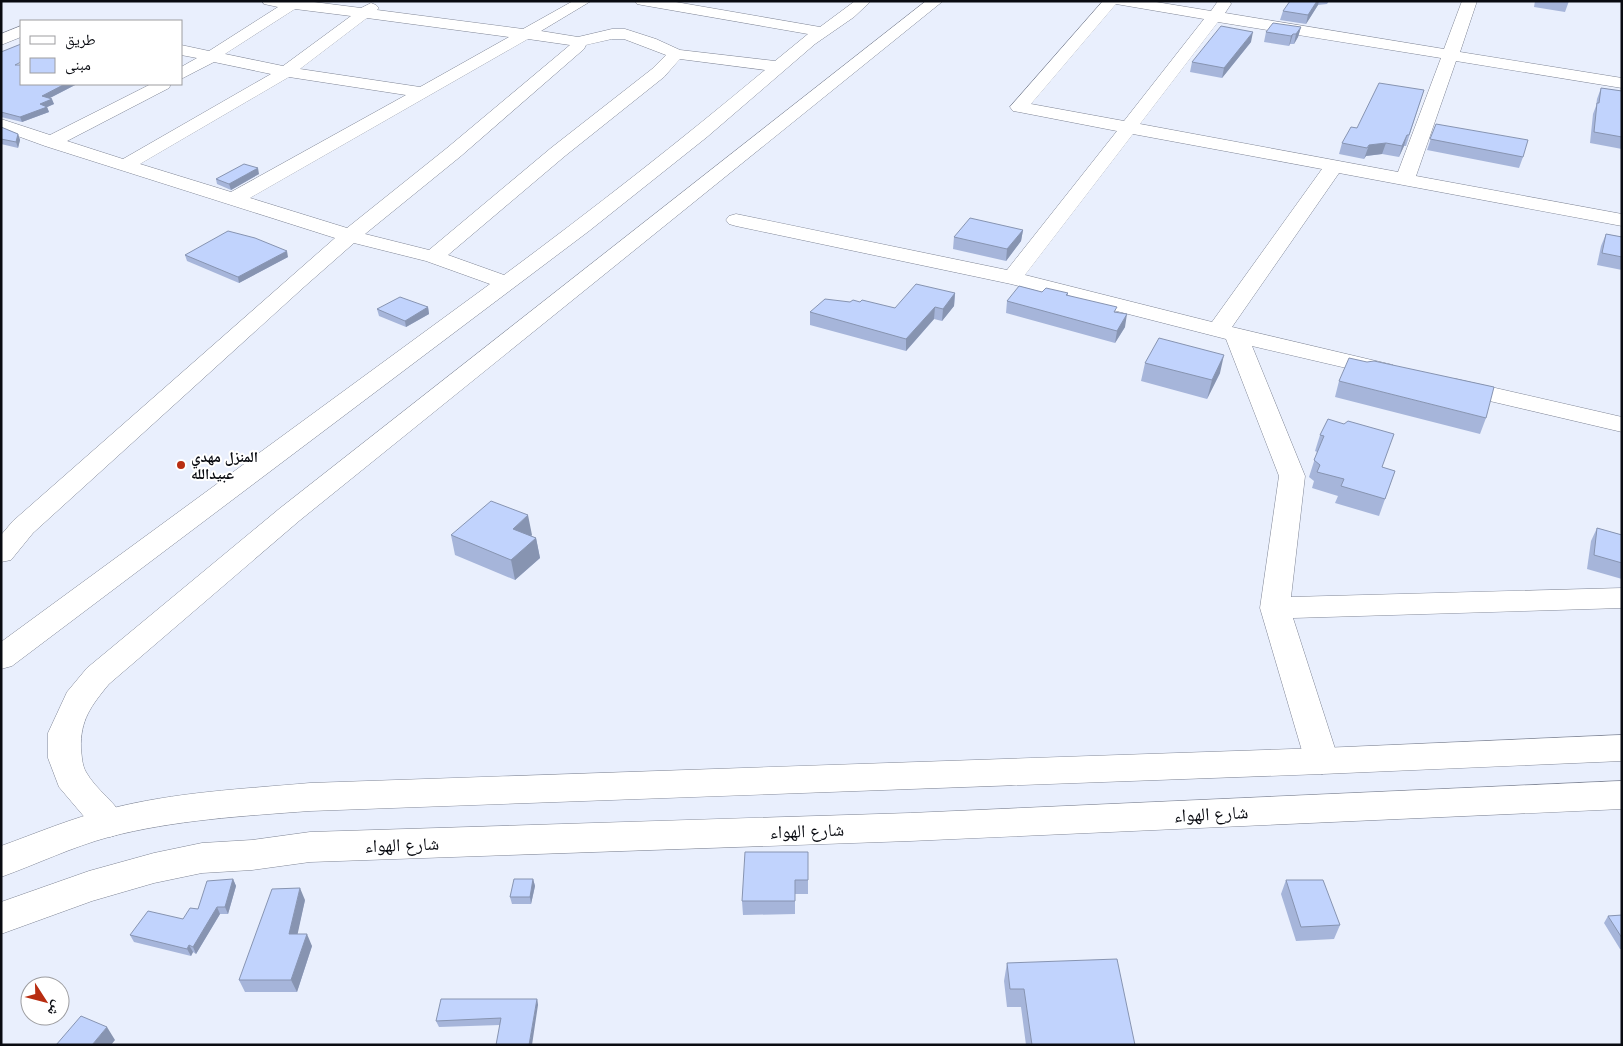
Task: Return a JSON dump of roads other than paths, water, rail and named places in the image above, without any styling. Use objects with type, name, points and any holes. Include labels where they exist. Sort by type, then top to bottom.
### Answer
[{"type":"street","points":[[269,1],[577,42],[612,34],[625,34],[650,42],[676,54],[780,67]]},
{"type":"street","points":[[124,166],[286,72],[381,1]]},
{"type":"street","points":[[232,200],[584,1]]},
{"type":"street","points":[[642,1],[822,32]]},
{"type":"street","points":[[1,658],[621,198],[822,32],[864,1]]},
{"type":"street","points":[[110,823],[71,778],[65,758],[64,733],[78,700],[98,676],[289,515],[936,1]]},
{"type":"street","points":[[1111,1],[1019,107],[1622,220]]},
{"type":"street","points":[[1121,1],[1622,83]]},
{"type":"street","points":[[1012,278],[1226,1]]},
{"type":"street","points":[[1405,179],[1452,55],[1470,1]]},
{"type":"street","points":[[182,73],[291,5]]},
{"type":"street","points":[[1,40],[20,32]]},
{"type":"street","points":[[1,553],[23,527],[296,282],[538,81],[578,46],[577,42]]},
{"type":"street","points":[[182,50],[286,72],[423,92]]},
{"type":"street","points":[[433,257],[558,152],[658,73],[676,54]]},
{"type":"street","points":[[51,142],[161,85]]},
{"type":"street","points":[[1,124],[232,200],[350,236],[433,257],[507,283]]},
{"type":"street","points":[[1227,332],[1334,166]]},
{"type":"street","points":[[736,220],[1012,278],[1410,376]]},
{"type":"street","points":[[1227,332],[1292,476],[1275,608],[1322,761]]},
{"type":"street","points":[[1439,382],[1622,426]]},
{"type":"street","points":[[1275,608],[1622,598]]},
{"type":"street","points":[[1,862],[54,841],[110,823],[185,809],[310,797],[1322,761],[1622,748]]},
{"type":"street","name":"شارع الهواء","points":[[1,918],[89,886],[154,868],[202,858],[252,855],[310,847],[910,827],[1622,795]]},
{"type":"place","name":"المنزل مهدي عبيدالله","points":[[181,465]]}]
